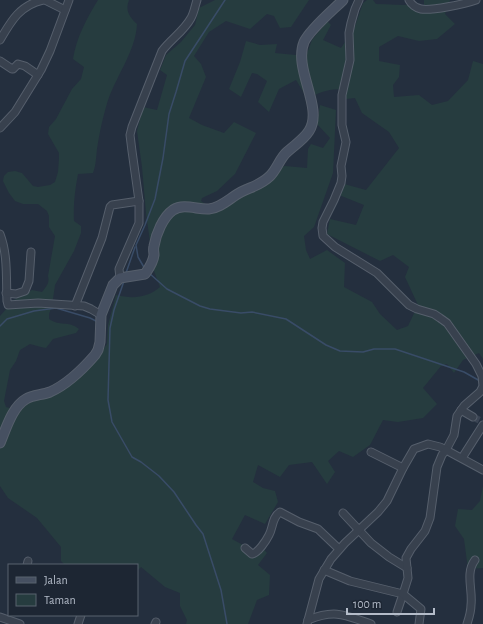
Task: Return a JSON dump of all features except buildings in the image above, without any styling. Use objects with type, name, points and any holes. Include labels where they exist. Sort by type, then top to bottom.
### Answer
[{"type":"street","points":[[0,40],[15,16],[26,7],[44,0],[65,10]]},
{"type":"street","points":[[0,128],[15,112],[38,75],[50,51],[69,0]]},
{"type":"street","points":[[120,278],[119,269],[139,223],[140,201],[130,135],[132,127],[162,51],[166,45],[181,32],[191,18],[197,0]]},
{"type":"street","points":[[0,443],[17,407],[26,399],[49,392],[67,383],[95,355],[100,342],[101,320],[111,289],[120,278],[130,277],[148,270],[154,256],[153,248],[156,239],[168,215],[174,209],[183,207],[210,209],[219,206],[241,192],[261,184],[271,175],[286,153],[309,130],[314,114],[302,62],[304,42],[310,33],[343,0]]},
{"type":"street","points":[[359,0],[355,9],[349,33],[350,60],[342,95],[342,125],[346,142],[341,166],[342,176],[334,200],[323,222],[323,236],[349,257],[377,273],[409,305],[434,314],[443,320],[476,364],[482,376],[483,386],[476,397],[460,410],[457,416],[454,435],[442,455],[437,467],[430,518],[425,531],[408,556],[406,562],[408,568],[408,578],[397,612]]},
{"type":"street","points":[[409,0],[410,3],[416,8],[425,9],[463,4],[476,0]]},
{"type":"street","points":[[0,61],[12,69],[18,64],[22,64],[38,75]]},
{"type":"street","points":[[75,306],[102,238],[110,207],[112,204],[140,201]]},
{"type":"street","points":[[0,234],[4,244],[3,263],[7,303],[10,305],[38,303],[84,306],[91,309],[101,320]]},
{"type":"street","points":[[6,293],[16,294],[25,291],[29,281],[31,252]]},
{"type":"street","points":[[460,410],[472,417]]},
{"type":"street","points":[[462,458],[482,423]]},
{"type":"street","points":[[307,622],[319,580],[324,570],[339,549],[378,512],[387,501],[414,449],[433,444],[483,470]]},
{"type":"street","points":[[371,452],[403,468]]},
{"type":"street","points":[[245,548],[252,554],[258,551],[270,534],[274,520],[280,512],[299,522],[318,528],[339,549]]},
{"type":"street","points":[[343,513],[371,543],[408,568]]},
{"type":"street","points":[[467,624],[471,604],[471,590],[469,585],[470,570],[475,560]]},
{"type":"street","points":[[324,570],[350,581],[403,594],[421,609],[419,624]]},
{"type":"street","points":[[307,622],[328,614],[351,617],[371,624]]},
{"type":"street","points":[[0,617],[16,621]]},
{"type":"green space","points":[[98,0],[129,0],[127,7],[128,13],[137,24],[136,34],[129,55],[109,97],[100,133],[93,173],[78,174],[74,198],[74,221],[81,226],[81,233],[74,251],[55,285],[52,306],[49,314],[49,319],[57,323],[75,326],[79,329],[76,333],[53,339],[46,348],[30,344],[20,350],[16,361],[10,370],[4,401],[6,407],[18,410],[27,401],[91,366],[107,344],[108,325],[116,295],[140,297],[155,291],[160,287],[154,271],[137,131],[143,107],[157,110],[167,75],[160,70],[166,55],[181,42],[195,25],[199,8],[215,0],[309,0],[291,27],[280,28],[274,16],[267,14],[250,29],[226,21],[209,32],[194,56],[201,64],[206,77],[189,118],[202,125],[224,133],[234,122],[256,133],[235,174],[217,191],[202,198],[201,201],[208,206],[241,195],[278,168],[285,166],[307,168],[308,149],[311,144],[323,148],[330,138],[317,124],[320,105],[336,110],[333,173],[314,227],[304,236],[306,250],[310,259],[327,250],[345,263],[344,287],[372,302],[380,314],[397,330],[408,326],[418,305],[405,277],[409,267],[393,255],[380,261],[327,234],[330,219],[356,225],[364,205],[339,195],[344,184],[366,190],[399,148],[389,132],[362,113],[355,98],[346,99],[345,90],[330,90],[307,98],[296,80],[279,89],[269,112],[258,102],[267,81],[257,74],[252,73],[241,97],[229,89],[240,62],[246,41],[260,45],[277,44],[275,53],[306,56],[312,40],[327,21],[331,25],[323,40],[341,48],[354,29],[363,3],[367,0],[373,0],[376,4],[424,5],[424,0],[450,0],[445,14],[455,24],[437,39],[419,41],[398,36],[379,47],[379,61],[400,65],[399,77],[393,85],[394,97],[419,95],[432,105],[448,101],[468,80],[473,61],[483,64],[483,359],[479,353],[463,360],[454,373],[447,364],[441,366],[423,388],[437,404],[423,418],[398,422],[383,420],[370,445],[353,457],[339,451],[328,461],[335,472],[327,484],[312,462],[289,465],[280,477],[258,465],[253,482],[263,488],[275,491],[278,502],[265,524],[245,515],[232,539],[256,552],[261,546],[267,553],[258,565],[270,575],[269,595],[257,600],[248,624],[186,624],[187,620],[180,606],[180,593],[165,587],[141,567],[138,570],[138,564],[64,564],[61,561],[61,547],[37,518],[8,498],[0,486],[0,316],[14,300],[32,290],[42,292],[46,287],[48,283],[55,236],[49,227],[49,216],[47,211],[38,204],[23,204],[15,201],[3,181],[4,176],[8,172],[15,171],[22,173],[33,186],[38,187],[50,185],[55,182],[58,172],[59,153],[48,134],[49,127],[56,119],[72,89],[81,79],[84,67],[73,59],[74,51],[82,28]]},
{"type":"green space","points":[[483,486],[483,568],[468,569],[464,539],[455,526],[458,509],[472,510],[480,501]]},
{"type":"waterway","points":[[145,269],[138,257],[136,245],[155,199],[163,158],[169,114],[185,61],[225,0]]},
{"type":"waterway","points":[[126,273],[135,247]]},
{"type":"waterway","points":[[149,273],[167,289],[200,306],[210,309],[241,313],[252,312],[286,319],[326,345],[340,351],[363,352],[374,349],[395,349],[464,372],[480,381]]},
{"type":"waterway","points":[[124,281],[114,310],[110,328],[108,400],[112,422],[132,457],[159,476],[174,492],[203,534],[221,590],[227,624]]},
{"type":"waterway","points":[[0,326],[7,319],[34,311],[56,308],[90,318],[98,322]]},
{"type":"tunnel","points":[[473,417],[481,421]]}]
